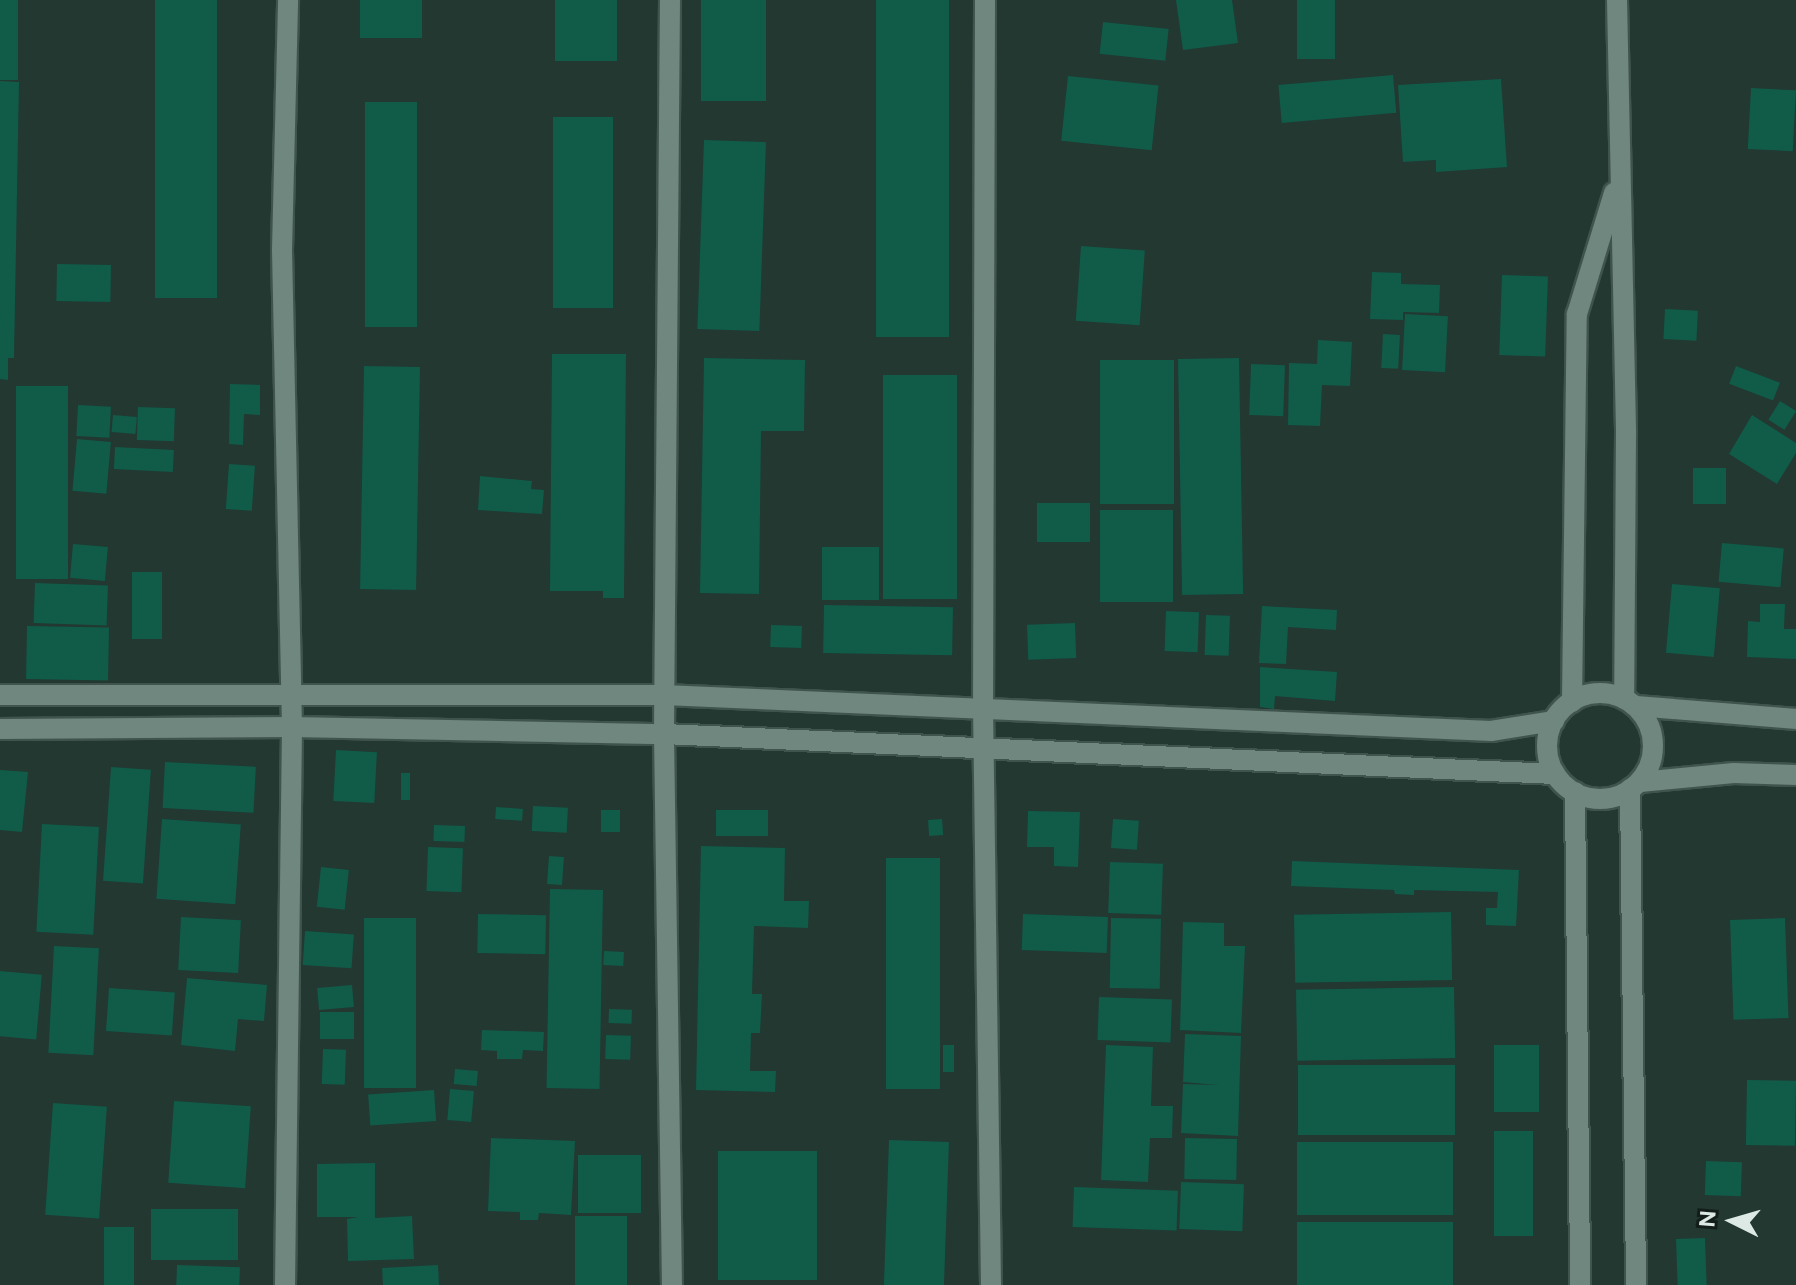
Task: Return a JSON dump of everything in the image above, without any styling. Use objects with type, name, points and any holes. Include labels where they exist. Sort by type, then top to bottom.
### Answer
[{"type":"street","points":[[285,1285],[292,727],[282,250],[288,0]]},
{"type":"street","points":[[670,0],[664,734],[672,1285]]},
{"type":"street","points":[[985,0],[983,705],[991,1285]]},
{"type":"street","points":[[1617,0],[1630,702],[1653,743],[1635,786],[1636,1285]]},
{"type":"street","points":[[1572,702],[1577,314],[1619,177]]},
{"type":"street","points":[[1796,719],[1630,702],[1592,693],[1572,702],[1554,721],[1547,738],[1555,774],[1575,792],[1603,799],[1635,786],[1734,773],[1796,775]]},
{"type":"street","points":[[0,695],[290,698],[664,695],[983,705],[1491,731],[1554,721]]},
{"type":"street","points":[[0,729],[292,727],[664,734],[1555,774]]},
{"type":"street","points":[[1575,792],[1580,1285]]},
{"type":"building","points":[[0,0],[18,0],[18,80],[0,80]]},
{"type":"building","points":[[155,0],[217,0],[217,298],[155,298]]},
{"type":"building","points":[[360,0],[422,0],[422,38],[360,38]]},
{"type":"building","points":[[555,0],[617,0],[617,61],[555,61]]},
{"type":"building","points":[[701,0],[766,0],[766,101],[701,101]]},
{"type":"building","points":[[876,0],[949,0],[949,337],[876,337]]},
{"type":"building","points":[[1176,0],[1232,0],[1238,43],[1183,50]]},
{"type":"building","points":[[1297,0],[1335,0],[1335,59],[1297,59]]},
{"type":"building","points":[[1103,22],[1169,29],[1165,61],[1100,54]]},
{"type":"building","points":[[1393,75],[1396,113],[1282,123],[1278,85]]},
{"type":"building","points":[[1068,76],[1159,86],[1152,150],[1061,141]]},
{"type":"building","points":[[1501,79],[1507,167],[1436,172],[1436,160],[1403,162],[1398,85]]},
{"type":"building","points":[[0,81],[19,82],[14,358],[8,358],[8,380],[0,379]]},
{"type":"building","points":[[1751,88],[1796,90],[1793,151],[1748,149]]},
{"type":"building","points":[[365,102],[417,102],[417,327],[365,327]]},
{"type":"building","points":[[553,117],[613,117],[613,308],[553,308]]},
{"type":"building","points":[[704,140],[766,142],[759,331],[697,329]]},
{"type":"building","points":[[1081,246],[1145,250],[1140,325],[1076,321]]},
{"type":"building","points":[[57,264],[111,265],[110,302],[56,301]]},
{"type":"building","points":[[1372,272],[1401,273],[1401,284],[1440,285],[1439,313],[1403,312],[1403,320],[1370,319]]},
{"type":"building","points":[[1502,275],[1548,277],[1545,357],[1499,355]]},
{"type":"building","points":[[1665,309],[1698,311],[1696,341],[1663,339]]},
{"type":"building","points":[[1405,314],[1448,316],[1445,372],[1402,370]]},
{"type":"building","points":[[1383,334],[1400,335],[1398,369],[1381,368]]},
{"type":"building","points":[[1318,340],[1352,342],[1350,386],[1322,385],[1320,426],[1288,425],[1289,363],[1317,364]]},
{"type":"building","points":[[552,354],[626,354],[624,598],[603,598],[603,591],[550,591]]},
{"type":"building","points":[[704,358],[805,360],[804,431],[761,431],[759,594],[700,593]]},
{"type":"building","points":[[1239,358],[1243,594],[1182,595],[1178,359]]},
{"type":"building","points":[[1100,360],[1174,360],[1174,504],[1100,504]]},
{"type":"building","points":[[1251,364],[1285,365],[1283,416],[1249,415]]},
{"type":"building","points":[[364,366],[420,367],[416,590],[360,589]]},
{"type":"building","points":[[1736,366],[1780,383],[1773,401],[1729,384]]},
{"type":"building","points":[[883,375],[957,375],[957,599],[883,599]]},
{"type":"building","points":[[230,384],[260,385],[260,415],[244,414],[243,445],[229,444]]},
{"type":"building","points":[[16,386],[68,386],[68,579],[16,579]]},
{"type":"building","points":[[1780,401],[1796,411],[1784,430],[1768,420]]},
{"type":"building","points":[[78,405],[111,407],[109,438],[76,436]]},
{"type":"building","points":[[138,407],[175,408],[174,441],[137,440]]},
{"type":"building","points":[[113,415],[137,417],[135,434],[112,432]]},
{"type":"building","points":[[1752,415],[1796,443],[1796,453],[1777,484],[1729,454]]},
{"type":"building","points":[[77,439],[111,442],[106,494],[72,491]]},
{"type":"building","points":[[115,447],[174,450],[173,472],[114,469]]},
{"type":"building","points":[[229,464],[255,466],[252,511],[226,509]]},
{"type":"building","points":[[1693,468],[1726,468],[1726,504],[1693,504]]},
{"type":"building","points":[[480,476],[532,481],[531,489],[544,490],[542,514],[478,510]]},
{"type":"building","points":[[1037,503],[1090,503],[1090,542],[1037,542]]},
{"type":"building","points":[[1100,510],[1173,510],[1173,602],[1100,602]]},
{"type":"building","points":[[1722,543],[1784,548],[1780,587],[1719,582]]},
{"type":"building","points":[[73,544],[108,547],[105,581],[70,578]]},
{"type":"building","points":[[822,547],[879,547],[879,600],[822,600]]},
{"type":"building","points":[[132,572],[162,572],[162,639],[132,639]]},
{"type":"building","points":[[35,583],[108,586],[107,626],[34,623]]},
{"type":"building","points":[[1672,584],[1720,588],[1714,657],[1666,653]]},
{"type":"building","points":[[1760,604],[1785,604],[1784,629],[1796,629],[1796,659],[1747,657],[1748,621],[1760,622]]},
{"type":"building","points":[[824,605],[953,607],[952,655],[823,653]]},
{"type":"building","points":[[1262,606],[1337,610],[1336,630],[1288,627],[1286,664],[1259,663]]},
{"type":"building","points":[[1166,611],[1199,612],[1198,652],[1165,651]]},
{"type":"building","points":[[1206,615],[1230,616],[1229,656],[1205,655]]},
{"type":"building","points":[[1075,623],[1076,658],[1028,660],[1027,625]]},
{"type":"building","points":[[771,625],[802,626],[801,648],[770,647]]},
{"type":"building","points":[[27,626],[109,627],[108,680],[26,679]]},
{"type":"building","points":[[1260,667],[1337,672],[1335,701],[1275,696],[1274,709],[1260,707]]},
{"type":"building","points":[[336,750],[377,752],[374,803],[333,801]]},
{"type":"building","points":[[165,762],[256,767],[253,813],[163,808]]},
{"type":"building","points":[[111,767],[151,770],[143,884],[103,881]]},
{"type":"building","points":[[0,770],[28,772],[22,832],[0,830]]},
{"type":"building","points":[[401,773],[410,773],[410,800],[401,800]]},
{"type":"building","points":[[533,806],[568,808],[567,833],[532,831]]},
{"type":"building","points":[[496,807],[523,809],[522,821],[495,819]]},
{"type":"building","points":[[601,810],[620,810],[620,832],[601,832]]},
{"type":"building","points":[[716,810],[768,810],[768,836],[716,836]]},
{"type":"building","points":[[1028,811],[1080,812],[1078,867],[1054,866],[1054,847],[1027,847]]},
{"type":"building","points":[[162,819],[241,825],[235,904],[156,899]]},
{"type":"building","points":[[942,819],[943,835],[929,836],[928,820]]},
{"type":"building","points":[[1113,819],[1139,821],[1137,850],[1111,848]]},
{"type":"building","points":[[42,824],[99,827],[93,935],[36,932]]},
{"type":"building","points":[[434,825],[465,826],[464,842],[433,841]]},
{"type":"building","points":[[701,846],[785,848],[784,901],[809,901],[808,928],[754,926],[752,994],[762,994],[760,1033],[751,1033],[750,1071],[776,1071],[775,1092],[696,1090]]},
{"type":"building","points":[[428,847],[463,848],[461,892],[426,891]]},
{"type":"building","points":[[549,856],[564,857],[562,885],[547,884]]},
{"type":"building","points":[[886,858],[940,858],[940,1089],[886,1089]]},
{"type":"building","points":[[1292,861],[1519,870],[1516,926],[1486,925],[1486,908],[1497,908],[1498,892],[1414,890],[1414,895],[1395,894],[1394,890],[1291,886]]},
{"type":"building","points":[[1110,862],[1163,864],[1161,915],[1108,913]]},
{"type":"building","points":[[321,867],[349,870],[345,910],[317,907]]},
{"type":"building","points":[[550,889],[603,890],[600,1089],[547,1088]]},
{"type":"building","points":[[1451,912],[1452,980],[1295,983],[1294,915]]},
{"type":"building","points":[[478,914],[546,915],[545,954],[477,953]]},
{"type":"building","points":[[1023,914],[1108,917],[1107,953],[1022,950]]},
{"type":"building","points":[[181,917],[241,920],[238,973],[178,970]]},
{"type":"building","points":[[364,918],[416,918],[416,1088],[364,1088]]},
{"type":"building","points":[[1111,918],[1161,919],[1160,989],[1110,988]]},
{"type":"building","points":[[1785,918],[1788,1018],[1734,1020],[1730,920]]},
{"type":"building","points":[[1183,922],[1224,923],[1224,946],[1245,946],[1241,1033],[1180,1030]]},
{"type":"building","points":[[305,931],[354,934],[352,968],[303,965]]},
{"type":"building","points":[[54,946],[99,948],[93,1055],[48,1053]]},
{"type":"building","points":[[604,951],[624,952],[623,966],[603,965]]},
{"type":"building","points":[[0,971],[42,975],[36,1039],[0,1036]]},
{"type":"building","points":[[187,978],[267,985],[264,1021],[238,1019],[235,1051],[181,1045]]},
{"type":"building","points":[[352,985],[354,1007],[319,1010],[317,988]]},
{"type":"building","points":[[1454,987],[1455,1058],[1297,1061],[1296,990]]},
{"type":"building","points":[[109,988],[175,993],[172,1035],[106,1031]]},
{"type":"building","points":[[1099,997],[1172,1000],[1170,1043],[1097,1040]]},
{"type":"building","points":[[609,1009],[632,1010],[631,1024],[609,1023]]},
{"type":"building","points":[[320,1012],[354,1012],[354,1039],[320,1039]]},
{"type":"building","points":[[482,1030],[544,1032],[543,1051],[523,1050],[522,1059],[497,1059],[497,1051],[481,1050]]},
{"type":"building","points":[[1185,1034],[1241,1036],[1238,1136],[1181,1133],[1183,1084],[1219,1085],[1183,1082]]},
{"type":"building","points":[[606,1035],[631,1036],[630,1060],[605,1059]]},
{"type":"building","points":[[943,1045],[954,1045],[954,1072],[943,1072]]},
{"type":"building","points":[[1106,1045],[1153,1047],[1151,1106],[1173,1106],[1172,1138],[1150,1138],[1148,1182],[1101,1180]]},
{"type":"building","points":[[1494,1045],[1539,1045],[1539,1112],[1494,1112]]},
{"type":"building","points":[[323,1049],[346,1050],[345,1085],[322,1084]]},
{"type":"building","points":[[1298,1065],[1455,1065],[1455,1135],[1298,1135]]},
{"type":"building","points":[[455,1069],[478,1071],[477,1086],[454,1084]]},
{"type":"building","points":[[1747,1080],[1796,1081],[1795,1146],[1746,1145]]},
{"type":"building","points":[[450,1089],[474,1091],[471,1122],[447,1120]]},
{"type":"building","points":[[434,1090],[436,1121],[370,1126],[368,1095]]},
{"type":"building","points":[[174,1101],[251,1106],[245,1188],[168,1183]]},
{"type":"building","points":[[53,1103],[107,1107],[99,1218],[45,1215]]},
{"type":"building","points":[[1494,1131],[1533,1131],[1533,1236],[1494,1236]]},
{"type":"building","points":[[491,1138],[575,1141],[571,1215],[539,1213],[538,1220],[520,1220],[520,1212],[488,1211]]},
{"type":"building","points":[[1185,1138],[1237,1139],[1236,1180],[1184,1179]]},
{"type":"building","points":[[889,1140],[949,1142],[944,1285],[884,1285]]},
{"type":"building","points":[[1297,1142],[1453,1142],[1453,1215],[1297,1215]]},
{"type":"building","points":[[718,1151],[817,1151],[817,1280],[718,1280]]},
{"type":"building","points":[[578,1155],[641,1155],[641,1213],[578,1213]]},
{"type":"building","points":[[1706,1161],[1742,1162],[1741,1196],[1705,1195]]},
{"type":"building","points":[[375,1163],[375,1218],[412,1216],[414,1259],[348,1261],[347,1219],[358,1217],[317,1217],[317,1164]]},
{"type":"building","points":[[1181,1182],[1244,1184],[1242,1231],[1179,1229]]},
{"type":"building","points":[[1074,1187],[1178,1191],[1177,1231],[1073,1227]]},
{"type":"building","points":[[151,1209],[238,1209],[238,1260],[151,1260]]},
{"type":"building","points":[[575,1216],[627,1216],[627,1285],[575,1285]]},
{"type":"building","points":[[1297,1222],[1453,1222],[1453,1285],[1297,1285]]},
{"type":"building","points":[[104,1227],[134,1227],[134,1285],[104,1285]]},
{"type":"building","points":[[1705,1238],[1707,1285],[1678,1285],[1676,1239]]},
{"type":"building","points":[[177,1265],[240,1267],[239,1285],[176,1285]]},
{"type":"building","points":[[438,1265],[439,1285],[383,1285],[382,1268]]}]
